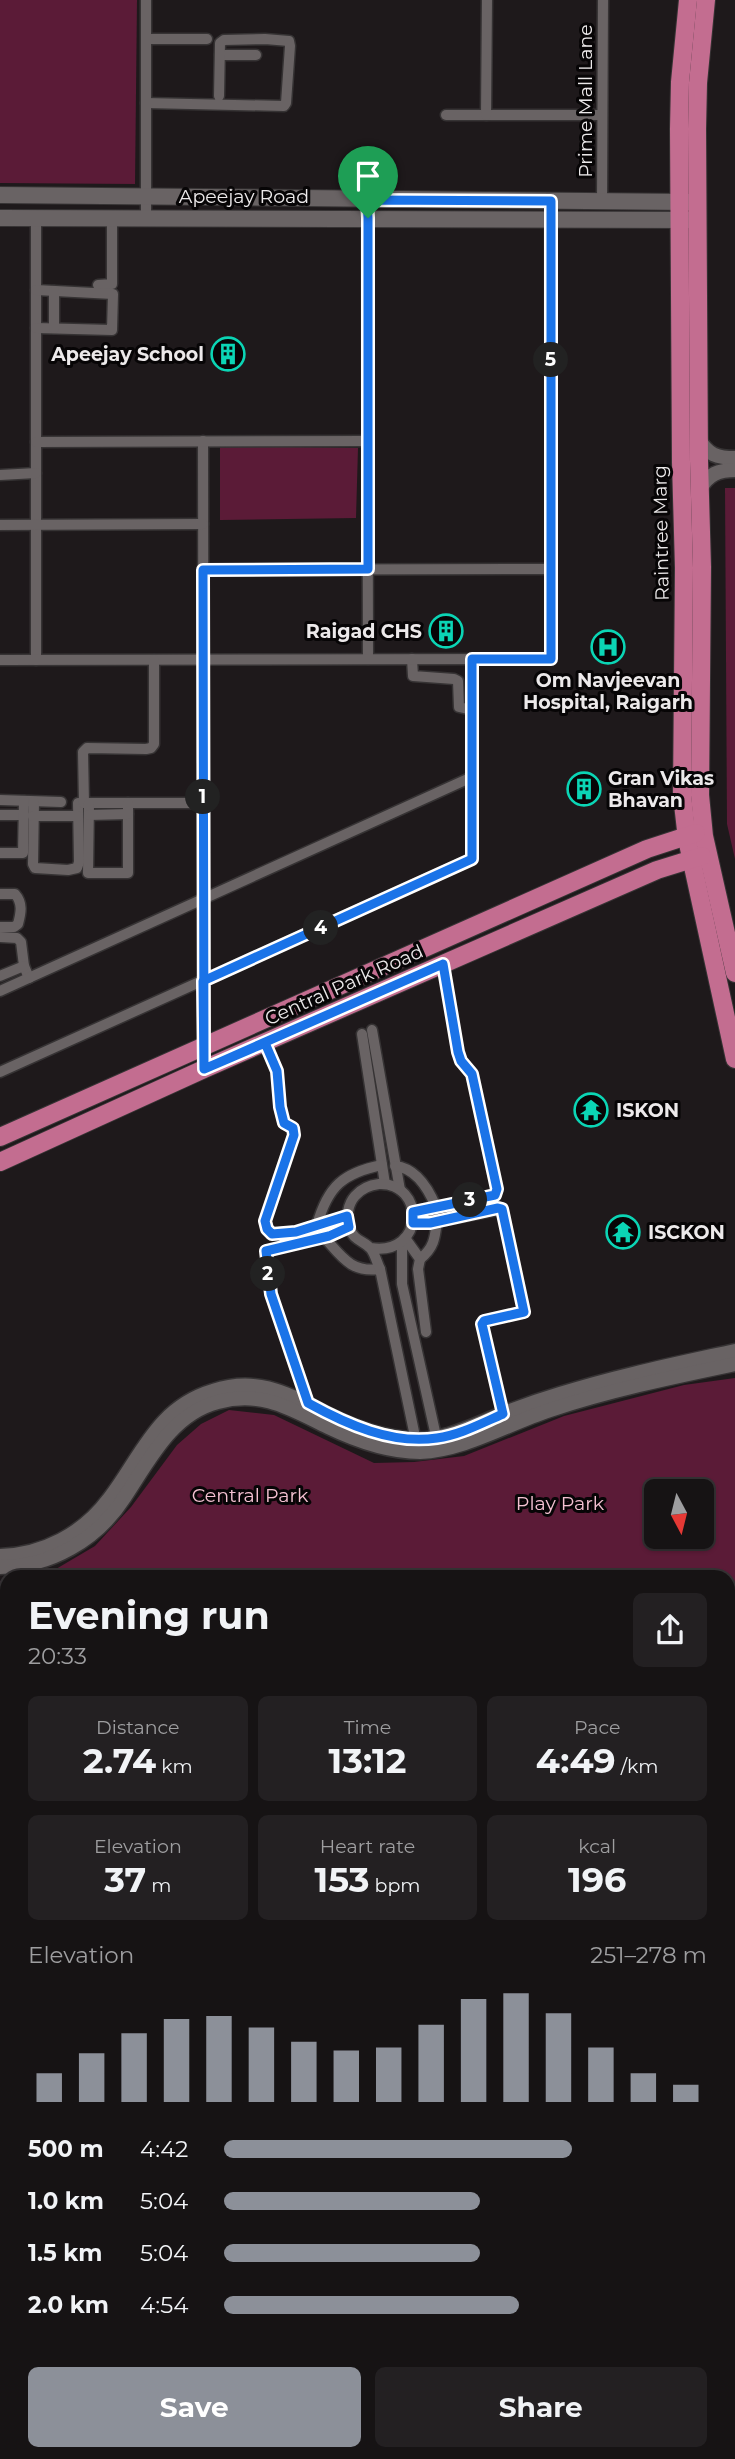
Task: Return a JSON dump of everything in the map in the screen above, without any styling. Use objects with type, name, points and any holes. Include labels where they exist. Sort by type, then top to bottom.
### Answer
[{"type":"main road","name":"Raintree Marg","points":[[688,0],[680,82],[690,211],[702,568],[700,795],[695,834]]},
{"type":"main road","name":"Raintree Marg","points":[[706,0],[690,211],[681,462],[684,568],[682,782],[700,857],[735,1059]]},
{"type":"main road","name":"Apeejay Road","points":[[0,195],[602,202],[690,211]]},
{"type":"main road","name":"Apeejay Road","points":[[0,218],[550,219],[690,211]]},
{"type":"main road","name":"Central Park Road","points":[[0,1138],[635,854],[695,834]]},
{"type":"main road","name":"Raintree Marg","points":[[700,857],[735,973]]},
{"type":"main road","name":"Central Park Road","points":[[0,1162],[204,1069],[657,870],[700,857]]},
{"type":"street","points":[[146,0],[146,217]]},
{"type":"street","points":[[486,115],[487,0]]},
{"type":"street","name":"Prime Mall Lane","points":[[602,202],[603,0]]},
{"type":"street","points":[[147,38],[206,39]]},
{"type":"street","points":[[146,103],[284,106],[289,41],[224,40],[220,43],[219,96]]},
{"type":"street","points":[[220,55],[256,55]]},
{"type":"street","points":[[446,115],[602,115]]},
{"type":"street","points":[[367,200],[368,659]]},
{"type":"street","points":[[0,660],[551,659],[551,201]]},
{"type":"street","points":[[36,217],[36,660]]},
{"type":"street","points":[[36,287],[112,285],[112,217]]},
{"type":"street","points":[[36,287],[54,291],[113,294],[112,330],[36,328]]},
{"type":"street","points":[[54,291],[54,328]]},
{"type":"street","points":[[699,439],[712,455],[735,458]]},
{"type":"street","points":[[203,441],[204,1069]]},
{"type":"street","points":[[36,442],[368,441]]},
{"type":"street","points":[[700,489],[706,479],[717,472],[735,470]]},
{"type":"street","points":[[0,475],[36,473]]},
{"type":"street","points":[[0,525],[203,524]]},
{"type":"street","points":[[203,570],[551,569]]},
{"type":"street","points":[[412,659],[413,676],[458,681],[458,707],[472,710]]},
{"type":"street","points":[[0,1072],[472,859],[472,659]]},
{"type":"street","points":[[29,802],[34,868],[77,868],[83,752],[87,748],[151,748],[154,744],[154,660]]},
{"type":"street","points":[[0,991],[472,777]]},
{"type":"street","points":[[0,800],[128,809],[203,803]]},
{"type":"street","points":[[79,807],[88,873],[128,873],[128,809]]},
{"type":"street","points":[[0,815],[29,815],[79,807]]},
{"type":"street","points":[[0,853],[23,853],[29,815]]},
{"type":"street","points":[[0,894],[15,894],[21,910],[18,924],[14,927],[0,927]]},
{"type":"street","points":[[0,937],[17,938],[22,942],[24,966],[29,978]]},
{"type":"street","points":[[413,1217],[436,1207],[495,1195],[497,1189],[472,1074],[461,1061],[458,1052],[443,964]]},
{"type":"street","points":[[0,976],[24,966]]},
{"type":"street","points":[[385,1185],[367,1032],[400,1191]]},
{"type":"street","points":[[265,1043],[277,1071],[284,1123],[293,1128],[294,1135],[265,1221],[267,1229],[272,1234],[296,1232],[317,1225],[348,1222]]},
{"type":"street","points":[[317,1225],[333,1186],[362,1169],[382,1166]]},
{"type":"street","points":[[396,1166],[404,1167],[423,1184],[436,1207]]},
{"type":"street","points":[[404,1240],[382,1250],[361,1244],[354,1236],[348,1222],[349,1206],[363,1189],[372,1185],[385,1185],[400,1191],[410,1201],[413,1217],[404,1240],[402,1284],[437,1444]]},
{"type":"street","points":[[413,1217],[437,1221],[502,1209],[524,1312],[484,1321],[482,1324],[503,1414]]},
{"type":"street","points":[[426,1332],[418,1269],[420,1259],[428,1252],[435,1239],[437,1221]]},
{"type":"street","points":[[308,1403],[271,1294],[266,1251],[324,1237],[348,1222]]},
{"type":"street","points":[[324,1237],[355,1268],[365,1271],[380,1269]]},
{"type":"street","points":[[404,1240],[420,1259]]},
{"type":"street","points":[[371,1248],[386,1288],[417,1446]]},
{"type":"street","points":[[437,1444],[503,1414],[597,1383],[735,1351]]},
{"type":"street","points":[[0,1567],[20,1566],[47,1559],[83,1541],[118,1507],[164,1439],[191,1415],[217,1402],[242,1399],[278,1402],[353,1437],[392,1449],[464,1443],[567,1404],[735,1364]]},
{"type":"street","points":[[0,1556],[43,1548],[85,1525],[108,1500],[155,1431],[177,1410],[201,1395],[229,1388],[256,1387],[281,1391],[343,1421],[417,1446]]},
{"type":"green space","points":[[0,0],[137,0],[135,184],[0,183]]},
{"type":"green space","points":[[220,446],[358,448],[356,518],[220,520]]},
{"type":"green space","points":[[725,488],[735,488],[735,859],[727,824]]},
{"type":"green space","name":"Central Park","points":[[735,1378],[735,1570],[53,1570],[95,1546],[131,1507],[177,1445],[201,1424],[229,1410],[274,1415],[374,1463],[414,1462],[464,1456],[564,1416],[684,1385]]},
{"type":"place","name":"Apeejay School","points":[[228,354]]},
{"type":"place","name":"Raigad CHS","points":[[446,631]]},
{"type":"place","name":"Om Navjeevan Hospital, Raigarh","points":[[608,647]]},
{"type":"place","name":"Gran Vikas Bhavan","points":[[584,789]]},
{"type":"place","name":"ISKON","points":[[591,1110]]},
{"type":"place","name":"ISCKON","points":[[623,1232]]},
{"type":"route","points":[[368,218],[367,200],[551,201],[551,659],[472,659],[472,859],[203,981],[204,1069],[443,964],[458,1052],[461,1061],[472,1074],[497,1189],[495,1195],[413,1212],[413,1223],[430,1223],[502,1209],[524,1312],[484,1321],[482,1324],[503,1414],[449,1436],[418,1440],[370,1431],[308,1403],[271,1294],[266,1251],[333,1235],[349,1227],[347,1216],[296,1232],[272,1234],[267,1229],[265,1221],[294,1135],[293,1128],[284,1123],[277,1071],[265,1043],[204,1069],[203,803],[203,570],[368,569],[368,218]]},
{"type":"park label","name":"Play Park","points":[[560,1503]]}]
